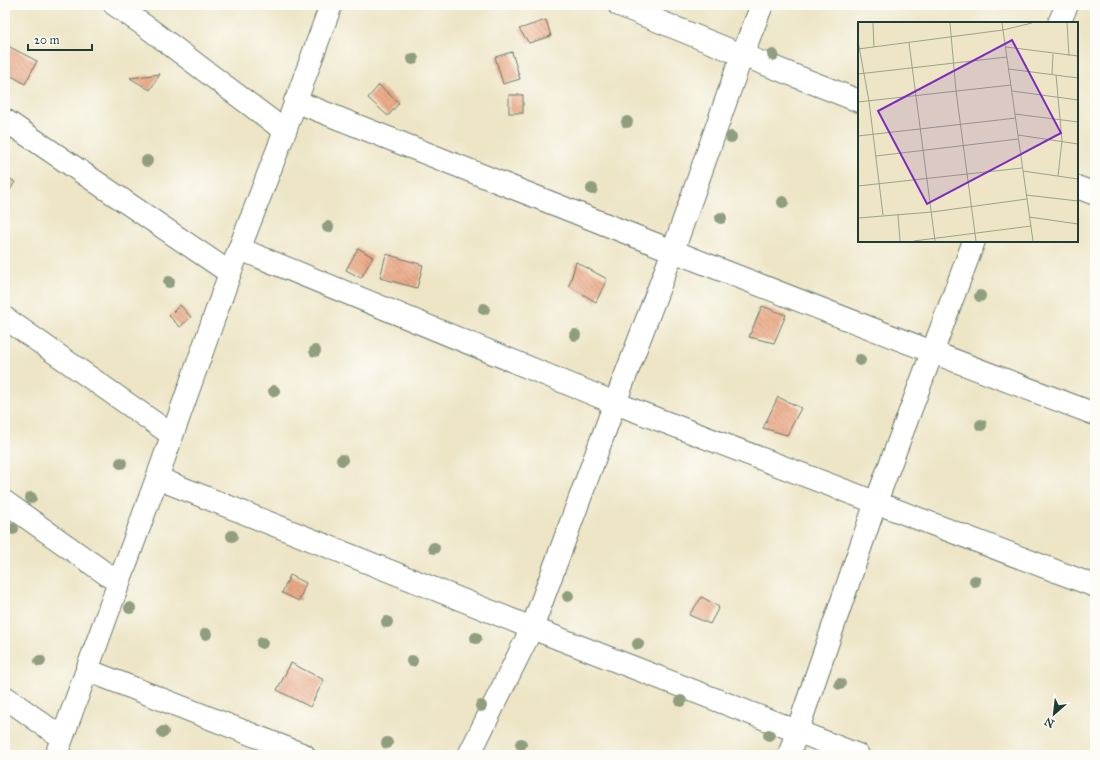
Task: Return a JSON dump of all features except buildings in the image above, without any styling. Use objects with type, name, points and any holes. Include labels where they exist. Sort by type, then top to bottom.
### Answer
[{"type":"street","points":[[115,5],[285,131]]},
{"type":"street","points":[[5,697],[59,747],[230,273],[285,131],[331,5]]},
{"type":"street","points":[[619,5],[742,55],[858,100]]},
{"type":"street","points":[[469,755],[532,628],[615,403],[673,252],[742,55],[762,5]]},
{"type":"street","points":[[1060,22],[1067,5]]},
{"type":"street","points":[[295,101],[673,252],[932,353],[1095,414]]},
{"type":"street","points":[[5,120],[230,273]]},
{"type":"street","points":[[1078,187],[1095,194]]},
{"type":"street","points":[[789,755],[876,502],[974,242]]},
{"type":"street","points":[[240,249],[615,403],[1095,586]]},
{"type":"street","points":[[5,318],[172,435]]},
{"type":"street","points":[[157,478],[532,628],[858,755]]},
{"type":"street","points":[[5,502],[119,583]]},
{"type":"street","points":[[87,670],[304,755]]}]
